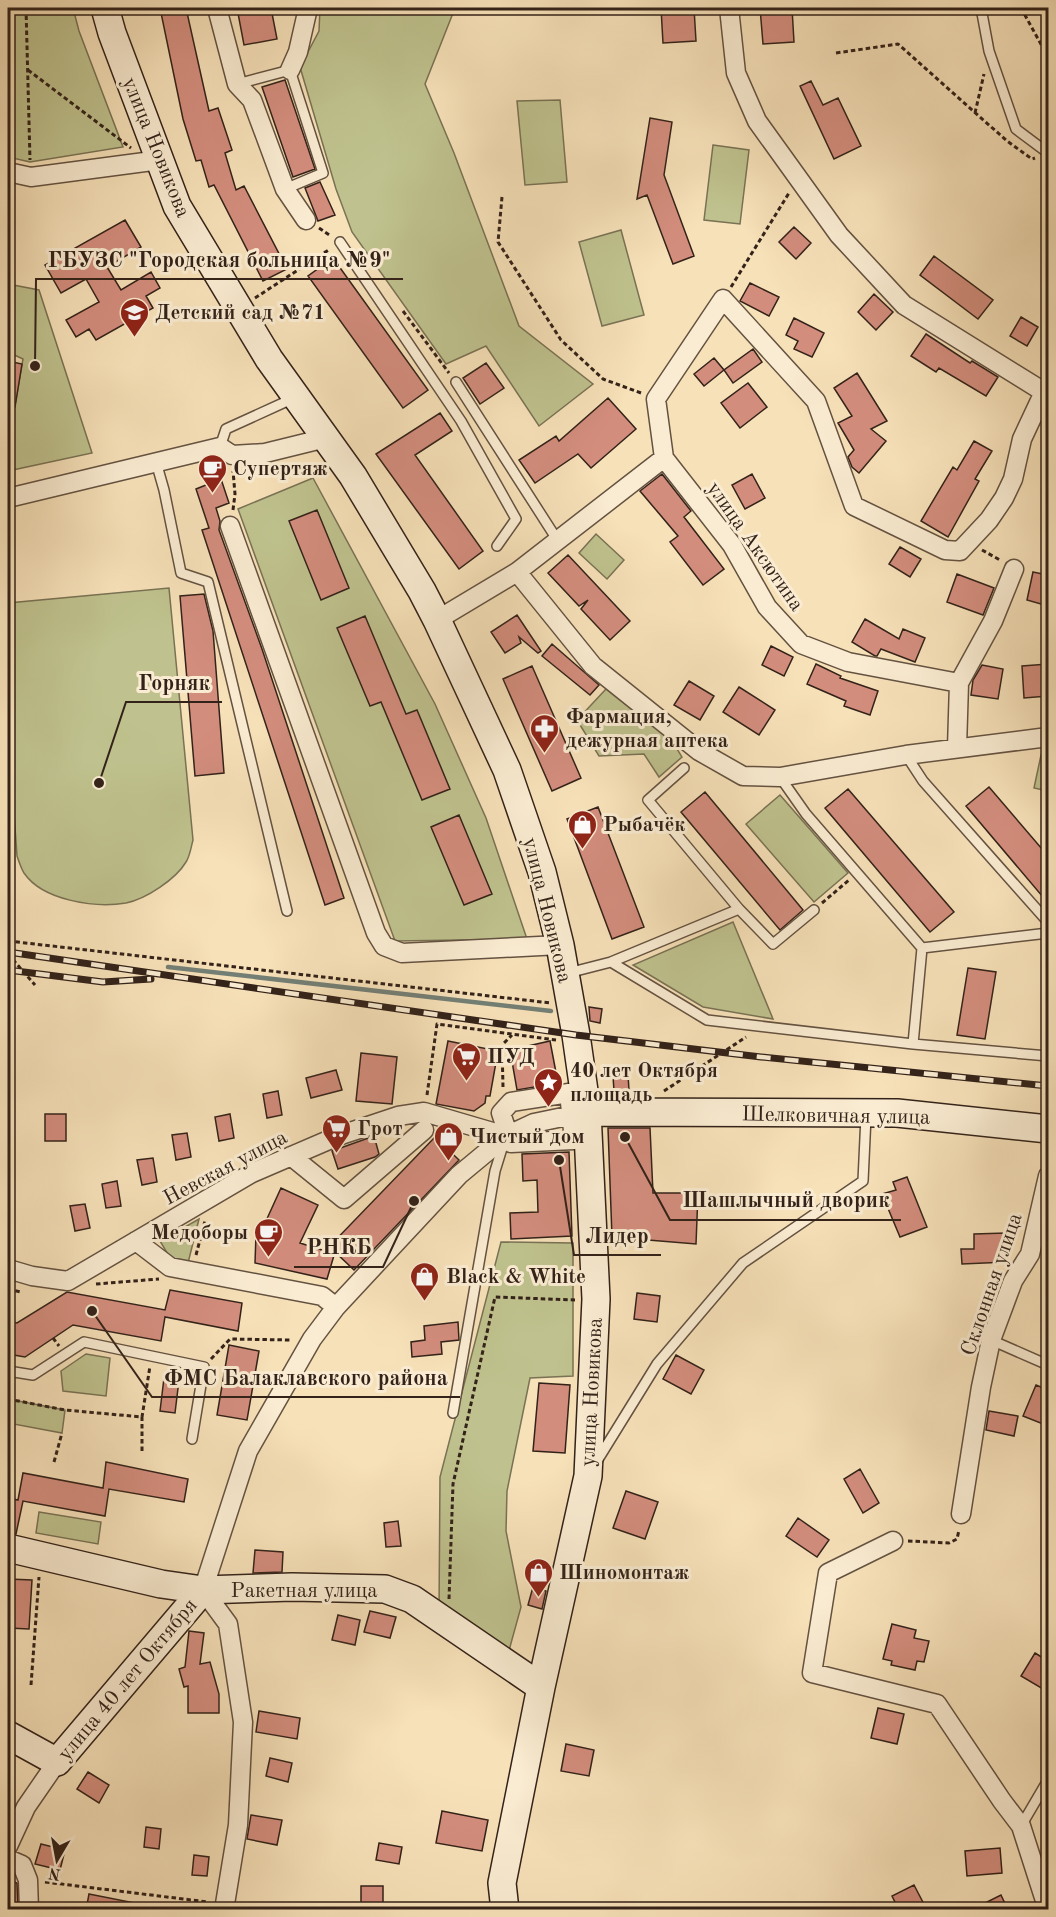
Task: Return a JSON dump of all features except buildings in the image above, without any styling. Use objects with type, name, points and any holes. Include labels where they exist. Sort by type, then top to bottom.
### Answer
[{"type":"main road","name":"улица Новикова","points":[[105,8],[112,33],[177,206],[269,359],[353,476],[422,591],[507,770],[542,872],[560,945],[570,1004],[596,1299],[588,1476],[541,1687],[502,1883],[505,1910]]},
{"type":"main road","name":"Шелковичная улица","points":[[579,1114],[897,1113],[1048,1129]]},
{"type":"main road","name":"Ракетная улица","points":[[8,1548],[161,1584],[203,1590],[292,1587],[385,1589],[411,1599],[541,1687]]},
{"type":"main road","name":"улица 40 лет Октября","points":[[57,1762],[203,1590]]},
{"type":"main road","points":[[8,1735],[57,1762]]},
{"type":"street","points":[[217,8],[237,84],[252,100],[285,189],[306,220]]},
{"type":"street","points":[[290,70],[298,52],[308,8]]},
{"type":"street","points":[[436,620],[516,572],[664,458],[656,399],[723,298],[816,401],[854,506],[945,550],[960,551],[989,520],[1004,498],[1013,479],[1022,439],[1046,393],[904,304],[839,235],[757,121],[736,73],[729,8]]},
{"type":"street","points":[[8,171],[31,177],[160,160]]},
{"type":"street","points":[[8,498],[156,462],[226,451],[265,453],[326,438]]},
{"type":"street","name":"улица Аксютина","points":[[664,458],[732,545],[767,608],[801,644],[848,662],[959,683]]},
{"type":"street","points":[[230,526],[376,933],[384,946],[402,953],[560,945]]},
{"type":"street","points":[[957,748],[959,683],[993,621],[1014,569]]},
{"type":"street","points":[[516,572],[592,666],[699,751],[743,776],[780,777],[906,755],[1048,737]]},
{"type":"street","points":[[569,1094],[579,1114],[534,1123],[507,1135],[501,1113],[511,1101],[569,1094]]},
{"type":"street","name":"Невская улица","points":[[8,1269],[32,1276],[68,1281],[252,1173],[338,1136],[398,1116],[424,1112],[507,1135]]},
{"type":"street","points":[[291,1156],[344,1199],[424,1131]]},
{"type":"street","name":"улица 40 лет Октября","points":[[203,1590],[248,1451],[312,1339],[336,1307],[459,1175],[507,1135]]},
{"type":"street","name":"Склонная улица","points":[[961,1514],[981,1387],[991,1340],[1013,1281],[1030,1254],[1048,1176]]},
{"type":"street","points":[[136,1241],[170,1267],[322,1296],[336,1307]]},
{"type":"street","points":[[893,1541],[828,1573],[812,1673],[937,1704],[1021,1826],[1048,1910]]},
{"type":"street","points":[[203,1590],[228,1624],[243,1722],[238,1825],[224,1907]]},
{"type":"street","name":"улица 40 лет Октября","points":[[8,1846],[26,1808],[57,1762]]},
{"type":"street","points":[[8,1859],[22,1865],[28,1880],[29,1910]]},
{"type":"lane","points":[[981,8],[989,51],[1016,129],[1048,153]]},
{"type":"lane","points":[[237,84],[290,70],[323,173],[285,189]]},
{"type":"lane","points":[[340,242],[460,421],[516,519],[497,546]]},
{"type":"lane","points":[[456,382],[558,541]]},
{"type":"lane","points":[[226,451],[226,429],[297,398]]},
{"type":"lane","points":[[156,462],[181,573],[208,582],[287,911]]},
{"type":"lane","points":[[906,755],[923,781],[1048,922]]},
{"type":"lane","points":[[684,768],[648,800],[739,909],[772,944],[814,910]]},
{"type":"lane","points":[[780,777],[806,814],[922,948],[913,1044]]},
{"type":"lane","points":[[565,974],[611,962],[739,909]]},
{"type":"lane","points":[[922,948],[1048,933]]},
{"type":"lane","points":[[611,962],[708,1020],[913,1044],[1048,1056]]},
{"type":"lane","points":[[588,1476],[657,1364],[743,1263],[863,1181],[867,1113]]},
{"type":"lane","points":[[453,1413],[495,1171],[507,1135]]},
{"type":"lane","points":[[991,1340],[1048,1365]]},
{"type":"lane","points":[[8,1371],[33,1375],[84,1342],[204,1367],[192,1439]]},
{"type":"lane","points":[[1021,1826],[1048,1780]]},
{"type":"path","points":[[26,8],[31,177]]},
{"type":"path","points":[[1021,8],[1048,57]]},
{"type":"path","points":[[836,53],[898,44],[975,113],[989,51]]},
{"type":"path","points":[[27,70],[135,151]]},
{"type":"path","points":[[723,298],[798,178]]},
{"type":"path","points":[[502,197],[498,242],[561,340],[603,379],[656,399]]},
{"type":"path","points":[[239,309],[340,242],[306,220]]},
{"type":"path","points":[[226,451],[235,494],[230,526]]},
{"type":"path","points":[[969,542],[1014,569]]},
{"type":"path","points":[[814,910],[857,873]]},
{"type":"path","points":[[8,941],[570,1004]]},
{"type":"path","points":[[8,954],[35,985]]},
{"type":"path","points":[[424,1112],[437,1024],[563,1041]]},
{"type":"path","points":[[662,1093],[763,1026]]},
{"type":"path","points":[[504,1090],[502,1045],[512,1035]]},
{"type":"path","points":[[192,1271],[212,1198]]},
{"type":"path","points":[[85,1285],[168,1279]]},
{"type":"path","points":[[8,1289],[24,1293]]},
{"type":"path","points":[[448,1624],[453,1484],[495,1297],[582,1301]]},
{"type":"path","points":[[204,1367],[230,1339],[312,1339]]},
{"type":"path","points":[[142,1451],[142,1417],[152,1356]]},
{"type":"path","points":[[8,1399],[65,1410],[142,1417]]},
{"type":"path","points":[[54,1462],[62,1433]]},
{"type":"path","points":[[893,1541],[921,1540],[949,1543],[957,1539],[961,1514]]},
{"type":"path","points":[[31,1685],[40,1556]]},
{"type":"path","points":[[28,1880],[224,1907]]},
{"type":"green space","points":[[8,8],[73,8],[79,31],[123,147],[30,162],[8,157]]},
{"type":"green space","points":[[320,8],[455,8],[425,84],[454,153],[519,326],[593,384],[539,426],[486,346],[446,364],[352,232],[336,189],[300,67],[319,31]]},
{"type":"green space","points":[[560,100],[567,182],[525,185],[517,101]]},
{"type":"green space","points":[[713,145],[749,150],[740,224],[704,220]]},
{"type":"green space","points":[[621,230],[644,315],[602,326],[579,242]]},
{"type":"green space","points":[[8,284],[39,290],[92,453],[8,471],[8,435],[23,359],[8,352]]},
{"type":"green space","points":[[313,478],[435,704],[486,818],[527,939],[395,941],[238,509]]},
{"type":"green space","points":[[596,534],[624,560],[607,579],[579,553]]},
{"type":"green space","points":[[169,588],[193,840],[188,857],[168,881],[134,901],[100,904],[57,896],[33,883],[24,873],[17,856],[8,726],[8,603]]},
{"type":"green space","points":[[606,689],[671,739],[682,757],[659,777],[644,754],[599,756],[577,720]]},
{"type":"green space","points":[[1041,755],[1048,757],[1048,791],[1034,788]]},
{"type":"green space","points":[[780,795],[848,873],[814,902],[746,824]]},
{"type":"green space","points":[[733,922],[773,1019],[703,1007],[633,965]]},
{"type":"green space","points":[[199,1219],[188,1263],[173,1263],[160,1241]]},
{"type":"green space","points":[[501,1242],[573,1243],[573,1376],[530,1378],[507,1491],[506,1531],[521,1607],[508,1654],[439,1613],[440,1477]]},
{"type":"green space","points":[[86,1354],[110,1358],[106,1396],[63,1391],[61,1371]]},
{"type":"green space","points":[[8,1399],[65,1410],[62,1433],[8,1423]]},
{"type":"green space","points":[[39,1512],[101,1522],[98,1544],[36,1533]]},
{"type":"waterway","points":[[168,967],[551,1011]]},
{"type":"railway","points":[[8,952],[576,1035],[761,1057],[1048,1086]]},
{"type":"railway","points":[[8,970],[103,982],[151,979]]},
{"type":"place","name":"Детский сад №71","points":[[134,338]]},
{"type":"place","name":"ГБУЗС \"Городская больница №9\"","points":[[35,366]]},
{"type":"place","name":"Супертяж","points":[[212,494]]},
{"type":"place","name":"Фармация, дежурная аптека","points":[[545,754]]},
{"type":"place","name":"Горняк","points":[[99,783]]},
{"type":"place","name":"Рыбачёк","points":[[582,850]]},
{"type":"place","name":"ПУД","points":[[466,1082]]},
{"type":"place","name":"40 лет Октября площадь","points":[[549,1108]]},
{"type":"place","name":"Шашлычный дворик","points":[[625,1137]]},
{"type":"place","name":"Грот","points":[[336,1154]]},
{"type":"place","name":"Лидер","points":[[559,1160]]},
{"type":"place","name":"Чистый дом","points":[[448,1162]]},
{"type":"place","name":"РНКБ","points":[[414,1201]]},
{"type":"place","name":"Медоборы","points":[[269,1258]]},
{"type":"place","name":"Black & White","points":[[425,1302]]},
{"type":"place","name":"ФМС Балаклавского района","points":[[92,1311]]},
{"type":"place","name":"Шиномонтаж","points":[[538,1598]]}]
